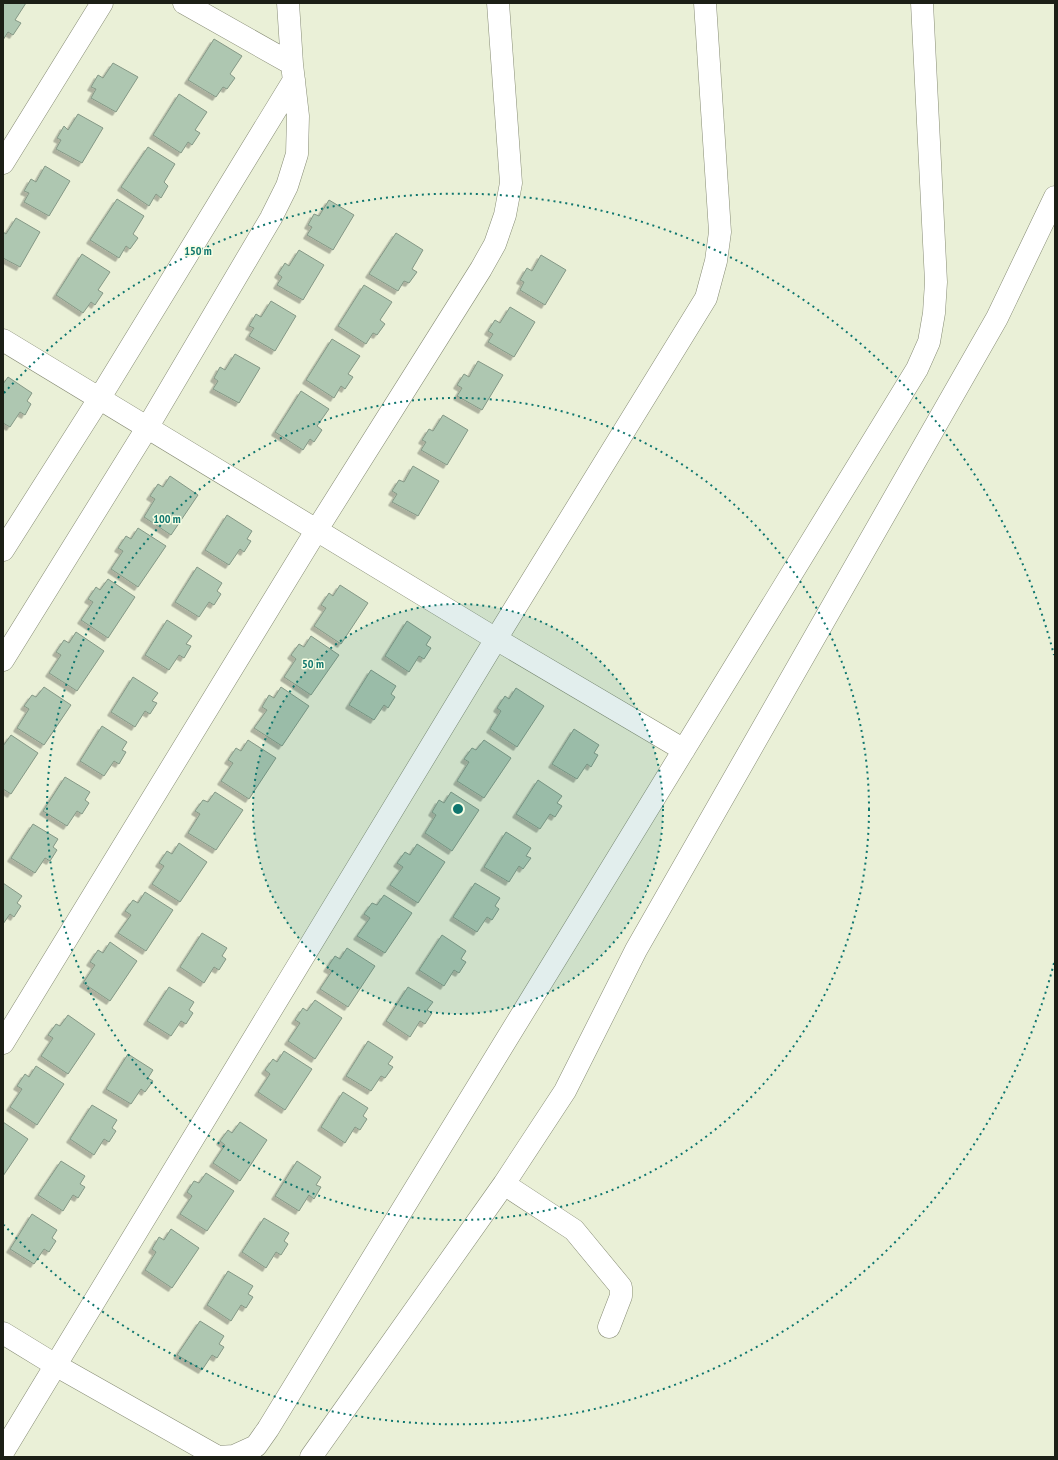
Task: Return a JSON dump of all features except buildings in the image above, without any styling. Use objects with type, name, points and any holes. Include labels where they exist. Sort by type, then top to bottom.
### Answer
[{"type":"street","points":[[3,163],[102,3]]},
{"type":"street","points":[[184,3],[293,72]]},
{"type":"street","points":[[3,660],[147,428],[271,218],[287,186],[297,154],[298,116],[288,3]]},
{"type":"street","points":[[3,1044],[316,531],[481,269],[495,244],[505,215],[511,183],[498,3]]},
{"type":"street","points":[[3,1452],[57,1366],[496,639],[706,298],[716,261],[720,232],[705,3]]},
{"type":"street","points":[[3,1333],[57,1366],[218,1457],[234,1456],[256,1446],[268,1429],[918,369],[929,342],[934,313],[936,282],[922,3]]},
{"type":"street","points":[[3,550],[99,399],[293,72]]},
{"type":"street","points":[[310,1457],[504,1184],[565,1091],[636,950],[997,318],[1055,197]]},
{"type":"street","points":[[3,340],[316,531],[684,750]]},
{"type":"street","points":[[504,1184],[574,1230],[621,1286],[621,1296],[609,1327]]}]
